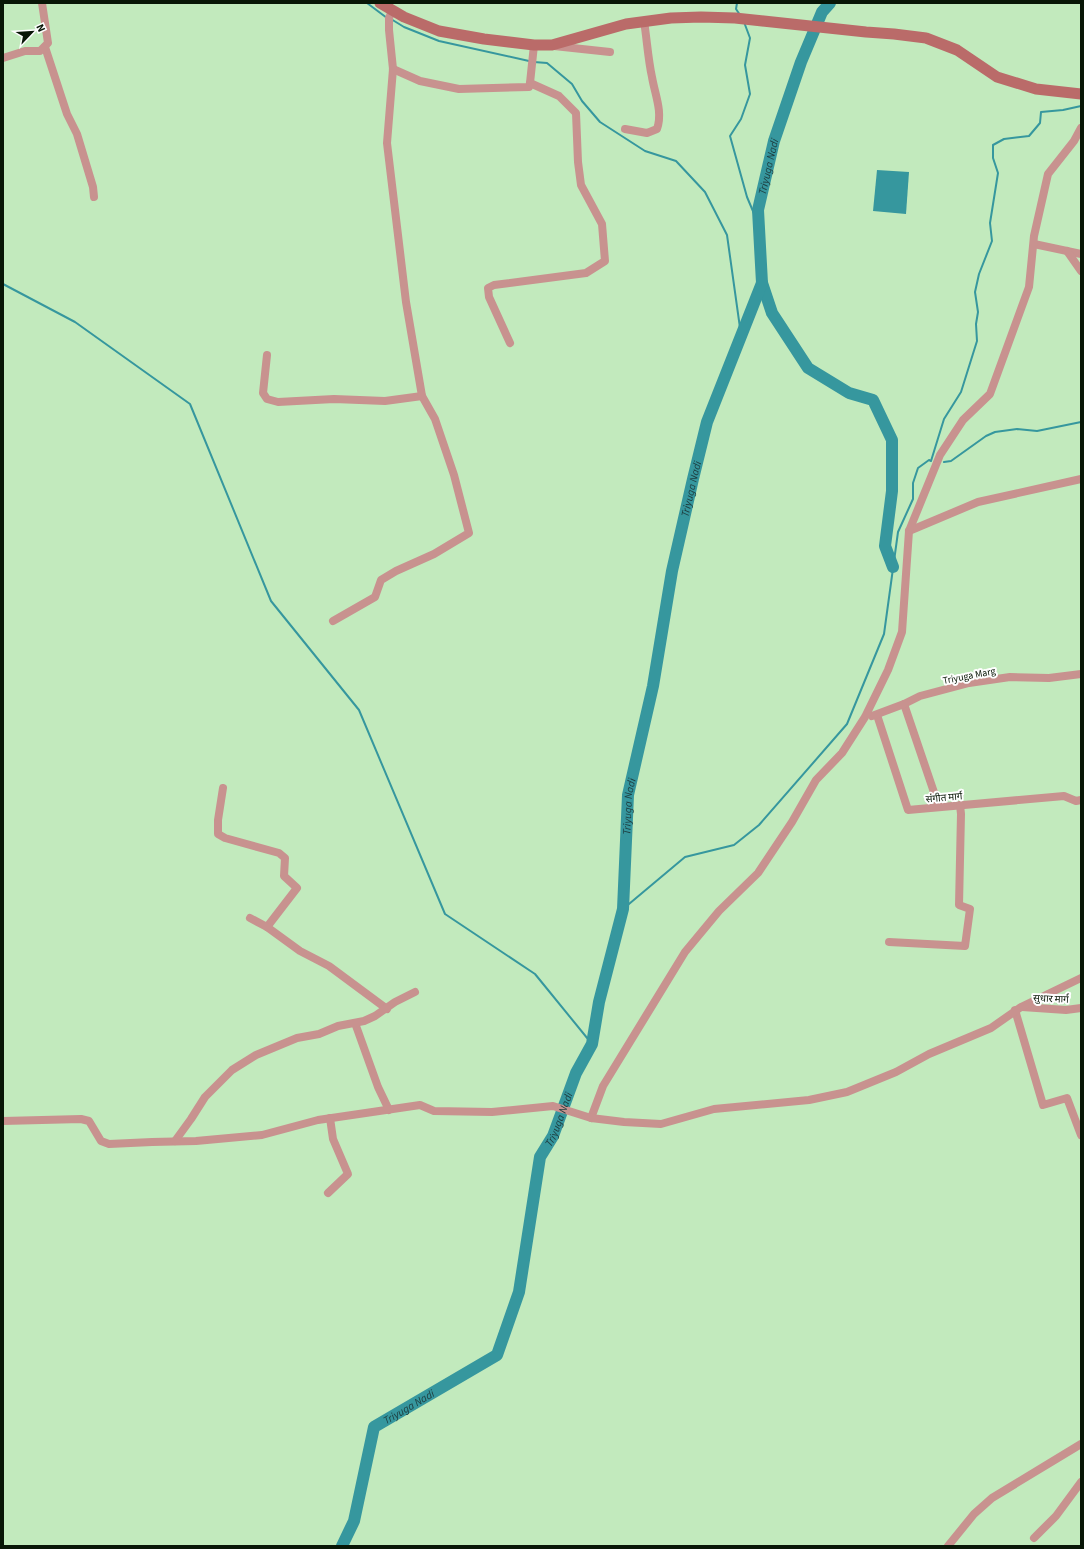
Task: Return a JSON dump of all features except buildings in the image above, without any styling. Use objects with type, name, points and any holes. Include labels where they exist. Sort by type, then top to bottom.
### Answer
[{"type":"main road","points":[[380,3],[404,17],[439,31],[484,39],[534,45],[552,45],[626,24],[671,18],[702,17],[735,18],[926,38],[957,50],[997,77],[1036,89],[1081,94]]},
{"type":"street","points":[[3,58],[25,51],[40,51],[48,43],[42,3]]},
{"type":"street","points":[[333,621],[375,597],[381,580],[396,571],[434,554],[470,533],[454,475],[435,419],[422,396],[406,302],[387,143],[393,69],[389,30],[389,18],[392,11]]},
{"type":"street","points":[[625,129],[647,133],[657,129],[659,124],[659,105],[652,78],[644,21]]},
{"type":"street","points":[[393,69],[420,81],[459,89],[529,87],[534,45]]},
{"type":"street","points":[[552,45],[610,52]]},
{"type":"street","points":[[44,47],[67,114],[77,134],[94,187],[94,197]]},
{"type":"street","points":[[510,343],[490,297],[488,288],[494,285],[586,273],[606,261],[602,224],[581,185],[578,162],[576,113],[559,96],[530,83]]},
{"type":"street","points":[[591,1118],[603,1086],[686,952],[719,911],[758,873],[792,822],[816,780],[842,753],[865,717],[888,670],[902,632],[909,531],[940,455],[963,420],[990,394],[1028,287],[1034,244],[1048,174],[1074,141],[1081,128]]},
{"type":"street","points":[[1034,244],[1081,254]]},
{"type":"street","points":[[1067,251],[1081,271]]},
{"type":"street","points":[[267,355],[263,393],[266,399],[278,402],[334,399],[384,401],[422,396]]},
{"type":"street","points":[[909,531],[978,502],[1081,480]]},
{"type":"street","name":"Triyuga Marg","points":[[865,717],[877,715],[920,696],[970,683],[1010,677],[1048,678],[1081,674]]},
{"type":"street","points":[[904,704],[939,807]]},
{"type":"street","name":"संगीत मार्ग","points":[[877,715],[908,810],[1064,796],[1076,801],[1081,800]]},
{"type":"street","points":[[223,788],[218,820],[218,834],[225,838],[279,853],[285,858],[284,876],[297,888],[267,927]]},
{"type":"street","points":[[889,942],[965,946],[970,908],[959,905],[960,805]]},
{"type":"street","points":[[250,918],[267,927],[300,950],[329,966],[386,1009]]},
{"type":"street","points":[[3,1121],[81,1119],[89,1121],[101,1141],[110,1144],[196,1141],[262,1135],[318,1120],[420,1105],[434,1111],[492,1112],[553,1106],[591,1118],[661,1124],[714,1109],[809,1100],[847,1092],[896,1072],[929,1054],[991,1028],[1018,1008],[1081,978]]},
{"type":"street","points":[[175,1141],[205,1097],[232,1070],[256,1055],[296,1038],[319,1034],[338,1026],[355,1023],[375,1016],[395,1002],[415,992]]},
{"type":"street","points":[[1018,1008],[1043,1105],[1067,1098],[1081,1135]]},
{"type":"street","name":"सुधार मार्ग","points":[[1018,1008],[1066,1010],[1081,1008]]},
{"type":"street","points":[[355,1023],[371,1068],[389,1110]]},
{"type":"street","points":[[328,1193],[348,1174],[333,1139],[330,1118]]},
{"type":"street","points":[[948,1546],[974,1514],[992,1498],[1081,1444]]},
{"type":"street","points":[[1034,1538],[1056,1516],[1081,1482]]},
{"type":"water","points":[[877,170],[909,172],[906,214],[873,211]]},
{"type":"waterway","points":[[367,3],[387,18]]},
{"type":"waterway","points":[[737,3],[736,9],[740,15]]},
{"type":"waterway","name":"Triyuga Nadi","points":[[342,1546],[354,1521],[374,1427],[497,1355],[519,1292],[540,1157],[553,1136],[576,1073],[592,1044],[599,1002],[623,909],[628,795],[653,686],[672,571],[693,479],[707,422],[762,283],[758,210],[774,141],[801,62],[822,12],[830,3]]},
{"type":"waterway","points":[[391,19],[404,27],[439,41],[529,61]]},
{"type":"waterway","points":[[744,22],[750,38],[745,65],[750,94],[741,119],[730,136],[747,197],[758,223]]},
{"type":"waterway","points":[[534,62],[547,63],[572,84],[582,101],[600,122],[645,151],[676,161],[705,192],[727,235],[741,335]]},
{"type":"waterway","points":[[623,909],[685,857],[734,845],[759,825],[847,724],[884,634],[898,532],[913,499],[913,483],[918,468],[929,460],[931,461],[944,419],[961,392],[977,341],[976,324],[978,312],[975,292],[979,274],[992,241],[990,223],[998,173],[993,158],[993,145],[1004,139],[1029,136],[1040,123],[1041,112],[1063,110],[1081,106]]},
{"type":"waterway","points":[[762,283],[772,313],[808,368],[849,393],[873,400],[892,440],[892,491],[885,546],[893,567]]},
{"type":"waterway","points":[[3,284],[75,322],[190,404],[271,601],[359,710],[445,914],[535,974],[592,1044]]},
{"type":"waterway","points":[[944,462],[951,461],[986,436],[995,432],[1017,429],[1037,431],[1081,422]]}]
